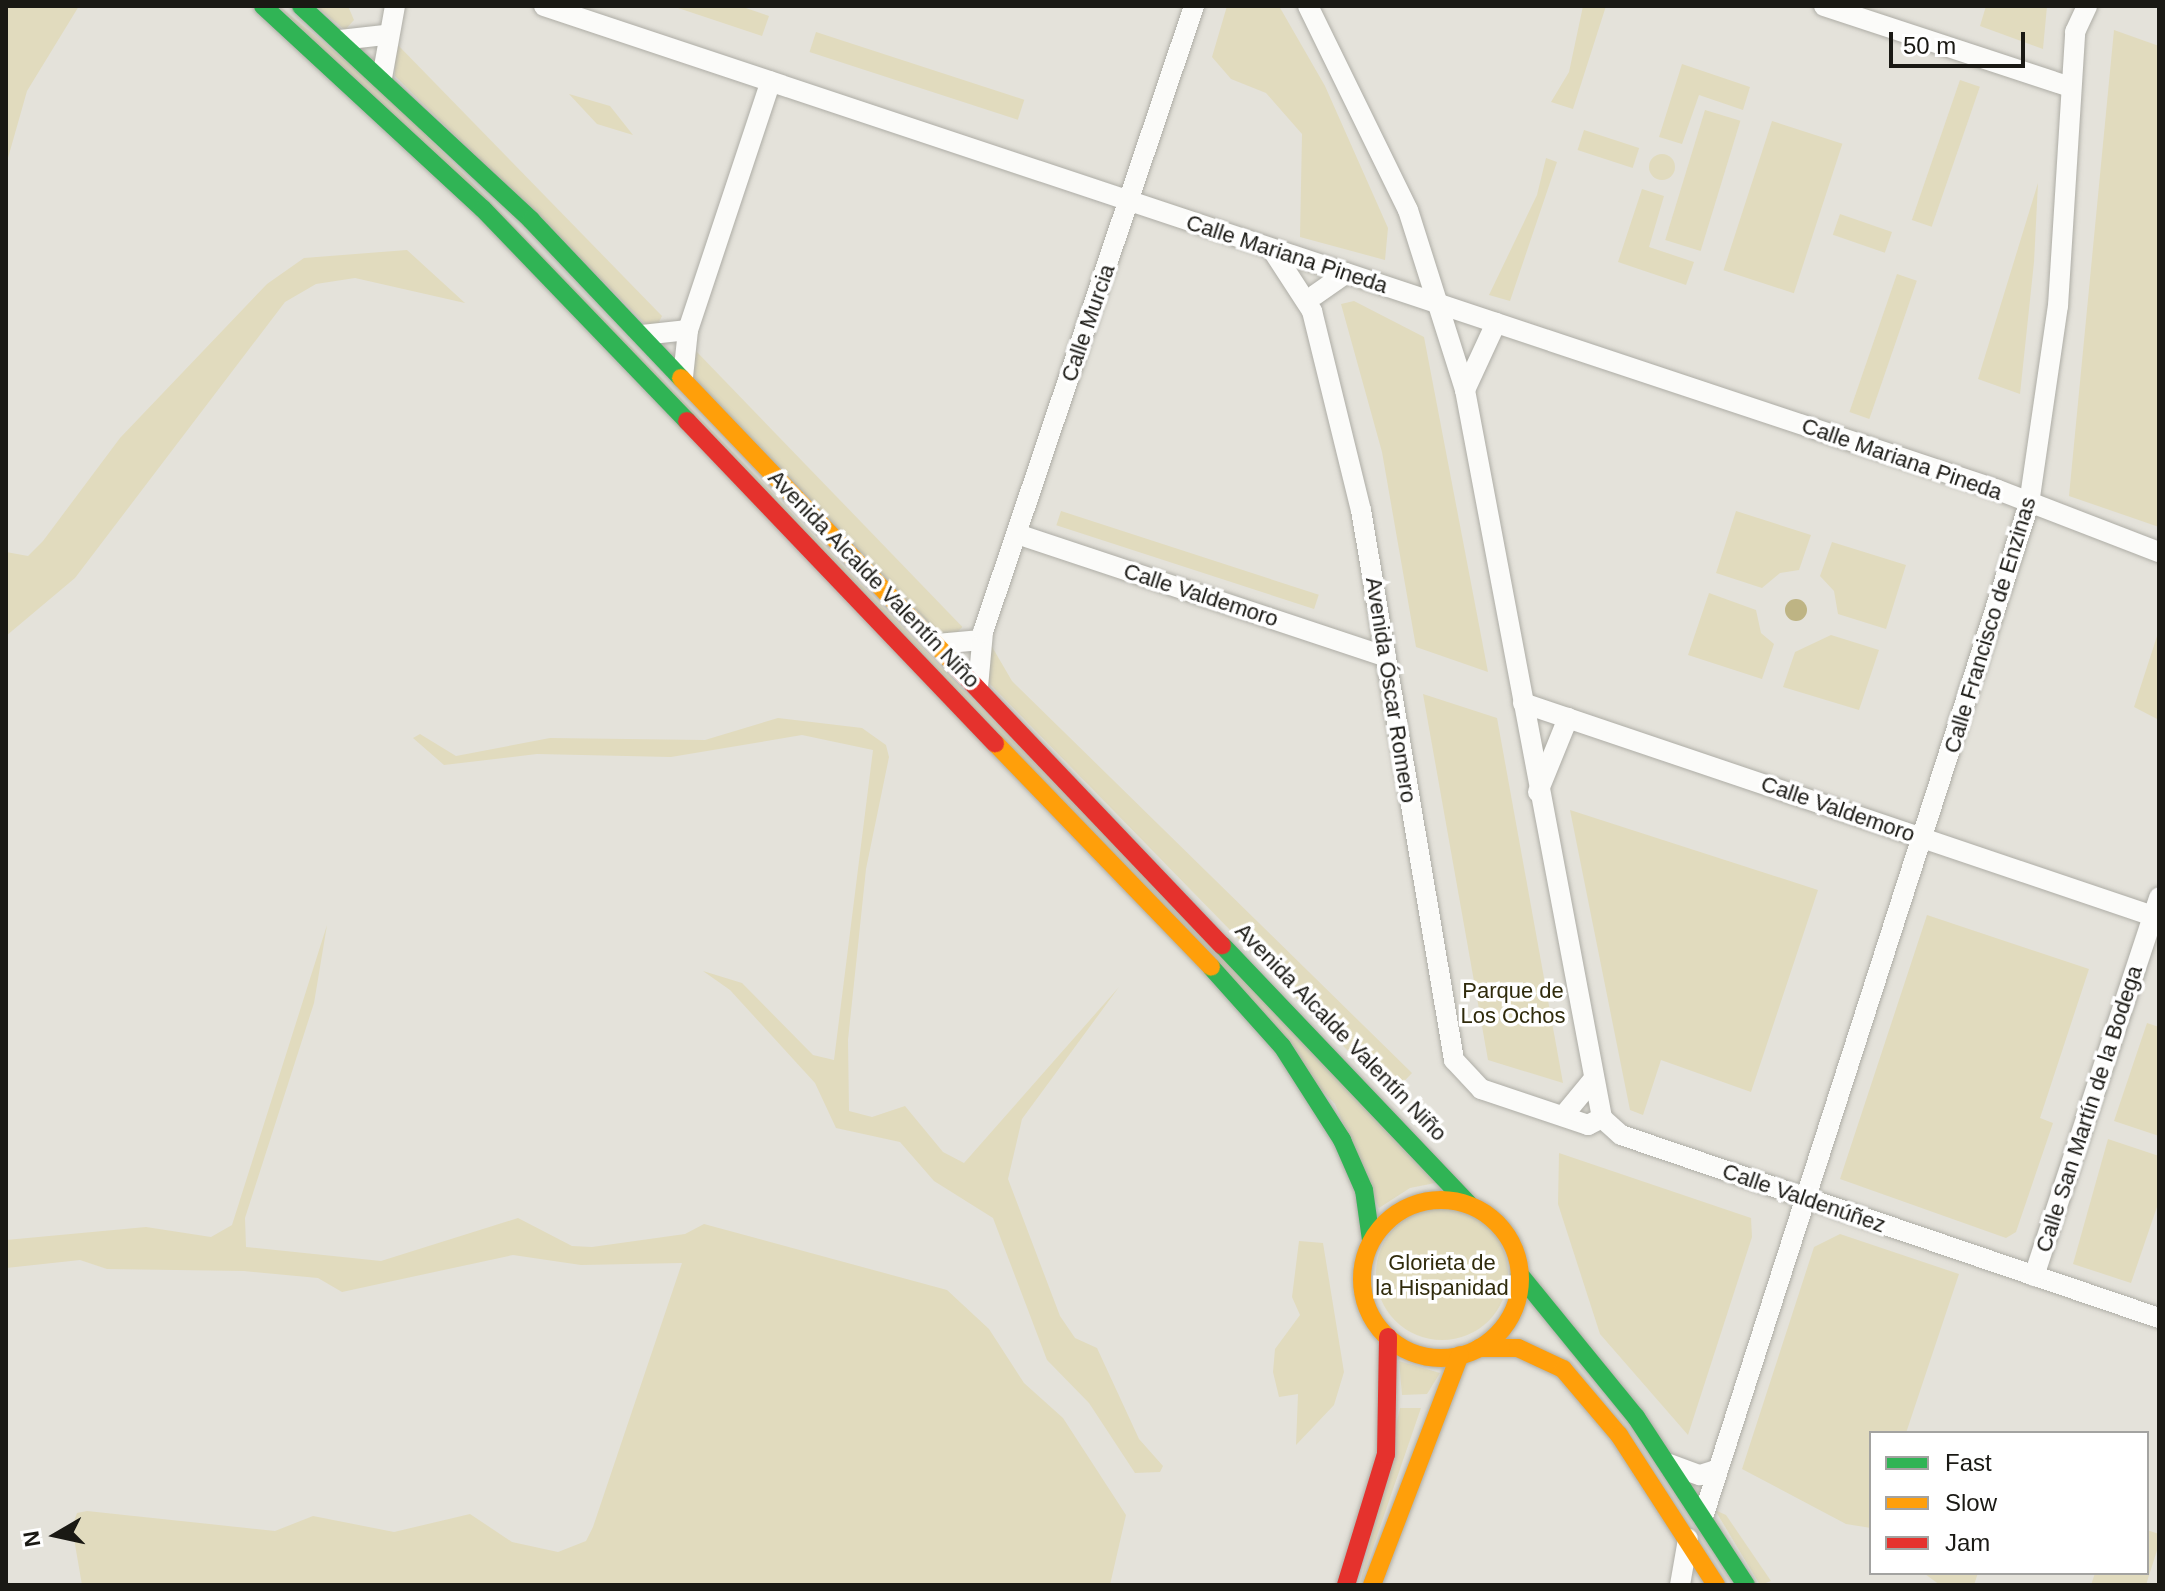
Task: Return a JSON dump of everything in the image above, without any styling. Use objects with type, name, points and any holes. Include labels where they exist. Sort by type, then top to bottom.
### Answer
[{"type":"main road","name":"Avenida Alcalde Valentín Niño","points":[[263,6],[494,219],[1228,985],[1282,1046],[1335,1128],[1364,1190],[1371,1240]]},
{"type":"main road","name":"Avenida Alcalde Valentín Niño","points":[[301,6],[382,78],[683,377],[1469,1204]]},
{"type":"main road","points":[[1520,1275],[1507,1322],[1479,1348],[1460,1355],[1422,1356],[1388,1337],[1375,1321],[1362,1281],[1371,1240],[1403,1209],[1446,1199],[1469,1204],[1508,1236],[1520,1275],[1669,1464],[1746,1585]]},
{"type":"main road","points":[[1346,1585],[1386,1454],[1388,1337]]},
{"type":"main road","points":[[1479,1348],[1533,1352],[1563,1369],[1619,1435],[1716,1585]]},
{"type":"main road","points":[[1372,1585],[1460,1355]]},
{"type":"street","points":[[382,78],[385,35],[395,6]]},
{"type":"street","name":"Calle Mariana Pineda","points":[[544,6],[1496,323],[2029,504],[2159,552]]},
{"type":"street","name":"Calle Murcia","points":[[978,687],[981,640],[1194,6]]},
{"type":"street","points":[[1308,6],[1377,137],[1442,305],[1465,390],[1592,1081],[1602,1118],[1588,1125],[1563,1116],[1592,1081]]},
{"type":"street","points":[[1824,6],[2071,87]]},
{"type":"street","name":"Calle Francisco de Enzinas","points":[[2066,6],[2075,32]]},
{"type":"street","name":"Calle Francisco de Enzinas","points":[[1703,1517],[1713,1471],[1805,1198],[2029,504],[2058,306],[2075,32],[2087,6]]},
{"type":"street","points":[[340,40],[385,35]]},
{"type":"street","points":[[683,377],[688,330],[771,81]]},
{"type":"street","name":"Avenida Óscar Romero","points":[[1270,248],[1309,297]]},
{"type":"street","name":"Avenida Óscar Romero","points":[[1310,261],[1309,297],[1361,510],[1460,1072],[1481,1089],[1563,1116]]},
{"type":"street","points":[[1309,297],[1346,273]]},
{"type":"street","points":[[1465,390],[1496,323]]},
{"type":"street","points":[[642,335],[688,330]]},
{"type":"street","name":"Calle Valdemoro","points":[[1017,534],[1386,657]]},
{"type":"street","points":[[937,644],[981,640]]},
{"type":"street","name":"Calle Valdemoro","points":[[1523,703],[1922,837],[2156,906]]},
{"type":"street","points":[[1538,792],[1568,718]]},
{"type":"street","name":"Calle San Martín de la Bodega","points":[[2034,1276],[2156,906]]},
{"type":"street","name":"Calle Valdenúñez","points":[[1602,1118],[1621,1135],[2159,1318]]},
{"type":"street","points":[[1669,1464],[1713,1471]]},
{"type":"street","points":[[1680,1585],[1688,1539]]},
{"type":"green space","points":[[6,6],[79,6],[27,91],[6,165]]},
{"type":"green space","points":[[279,6],[384,92],[1440,1182],[1410,1188],[1379,1208],[1335,1104]]},
{"type":"green space","points":[[316,6],[348,6],[354,20],[345,30]]},
{"type":"green space","points":[[672,6],[740,6],[769,16],[762,36]]},
{"type":"green space","points":[[1227,6],[1279,6],[1325,86],[1388,228],[1385,260],[1300,237],[1302,134],[1266,93],[1231,79],[1212,57]]},
{"type":"green space","points":[[1583,6],[1606,6],[1573,109],[1551,102],[1569,72]]},
{"type":"green space","points":[[1986,6],[2047,6],[2043,49],[1980,26]]},
{"type":"green space","points":[[2114,30],[2159,46],[2159,527],[2069,496]]},
{"type":"green space","points":[[816,32],[1024,100],[1018,120],[810,52]]},
{"type":"green space","points":[[395,42],[662,316],[654,332],[395,76]]},
{"type":"green space","points":[[1682,64],[1750,87],[1743,110],[1699,95],[1682,144],[1659,137]]},
{"type":"green space","points":[[1960,80],[1980,87],[1932,227],[1912,220]]},
{"type":"green space","points":[[569,94],[610,106],[633,135],[597,124]]},
{"type":"green space","points":[[1705,110],[1740,121],[1701,251],[1665,240]]},
{"type":"green space","points":[[1772,121],[1842,144],[1794,293],[1723,270]]},
{"type":"green space","points":[[1584,130],[1639,148],[1633,168],[1578,150]]},
{"type":"green space","points":[[1662,154],[1671,158],[1675,167],[1671,176],[1662,180],[1653,176],[1649,167],[1653,158]]},
{"type":"green space","points":[[1546,158],[1557,162],[1510,301],[1489,295],[1537,195]]},
{"type":"green space","points":[[2038,183],[2034,262],[2020,394],[1978,379]]},
{"type":"green space","points":[[1642,189],[1664,196],[1649,247],[1694,262],[1686,285],[1618,262]]},
{"type":"green space","points":[[1840,214],[1892,232],[1885,253],[1833,235]]},
{"type":"green space","points":[[407,250],[465,303],[355,278],[316,284],[285,302],[75,578],[6,636],[6,552],[28,556],[43,541],[120,438],[267,284],[304,258]]},
{"type":"green space","points":[[1897,274],[1917,281],[1869,419],[1849,412]]},
{"type":"green space","points":[[1354,301],[1424,337],[1488,672],[1416,647],[1382,452],[1341,304]]},
{"type":"green space","points":[[695,350],[962,627],[943,646],[676,369]]},
{"type":"green space","points":[[1061,511],[1319,595],[1314,609],[1056,525]]},
{"type":"green space","points":[[1736,511],[1811,535],[1799,570],[1780,573],[1762,588],[1716,573]]},
{"type":"green space","points":[[1832,542],[1906,565],[1886,629],[1838,614],[1834,591],[1820,576]]},
{"type":"green space","points":[[1709,593],[1756,610],[1761,633],[1774,644],[1762,679],[1688,655]]},
{"type":"green space","points":[[2159,630],[2159,720],[2134,707]]},
{"type":"green space","points":[[1831,635],[1879,650],[1859,710],[1783,687],[1795,652]]},
{"type":"green space","points":[[991,645],[1012,681],[1412,1073],[1391,1095],[988,682]]},
{"type":"green space","name":"Parque de Los Ochos","points":[[1423,694],[1497,718],[1563,1083],[1488,1060]]},
{"type":"green space","points":[[778,718],[862,728],[886,745],[889,757],[866,869],[848,1040],[849,1111],[872,1117],[905,1106],[943,1152],[964,1163],[1119,987],[1022,1119],[1008,1179],[1060,1316],[1075,1338],[1097,1348],[1139,1439],[1163,1466],[1160,1472],[1135,1473],[1089,1403],[1047,1360],[993,1218],[934,1181],[900,1142],[836,1128],[815,1083],[730,990],[703,971],[742,983],[813,1055],[834,1060],[873,750],[802,735],[671,757],[537,754],[444,765],[413,738],[420,734],[456,756],[550,738],[705,740]]},
{"type":"green space","points":[[1570,810],[1818,890],[1751,1092],[1661,1060],[1643,1115],[1630,1110]]},
{"type":"green space","points":[[1927,915],[2089,969],[2040,1118],[2053,1123],[2016,1232],[2006,1238],[1840,1179]]},
{"type":"green space","points":[[327,925],[314,1003],[245,1218],[246,1247],[381,1261],[518,1218],[572,1246],[592,1247],[685,1234],[704,1224],[947,1290],[989,1329],[1024,1383],[1063,1418],[1126,1515],[1110,1585],[82,1585],[72,1527],[77,1513],[87,1511],[275,1531],[313,1516],[394,1532],[470,1514],[512,1542],[558,1552],[586,1541],[593,1527],[682,1263],[581,1265],[513,1255],[342,1292],[318,1278],[244,1271],[107,1269],[80,1260],[6,1268],[6,1240],[146,1227],[211,1237],[232,1225]]},
{"type":"green space","points":[[2147,1023],[2159,1027],[2159,1136],[2114,1121]]},
{"type":"green space","points":[[2108,1139],[2159,1156],[2159,1201],[2131,1283],[2073,1264]]},
{"type":"green space","points":[[1559,1153],[1751,1218],[1752,1237],[1688,1435],[1600,1334],[1558,1204]]},
{"type":"green space","name":"Glorieta de la Hispanidad","points":[[1442,1208],[1479,1219],[1497,1237],[1508,1274],[1497,1311],[1479,1329],[1442,1340],[1405,1329],[1387,1311],[1376,1274],[1387,1237],[1405,1219]]},
{"type":"green space","points":[[1840,1234],[1959,1274],[1907,1431],[1869,1431],[1869,1528],[1846,1524],[1742,1469],[1814,1247]]},
{"type":"green space","points":[[1299,1241],[1323,1243],[1344,1372],[1334,1405],[1296,1445],[1298,1394],[1279,1397],[1273,1372],[1275,1349],[1300,1315],[1292,1297]]},
{"type":"green space","points":[[1399,1361],[1440,1373],[1427,1394],[1402,1395]]},
{"type":"green space","points":[[1400,1408],[1421,1408],[1360,1585]]},
{"type":"green space","points":[[1715,1510],[1726,1515],[1771,1581],[1760,1585]]},
{"type":"green space","points":[[2149,1531],[2159,1534],[2159,1544],[2146,1585],[2091,1585],[2094,1575],[2149,1575]]},
{"type":"green space","points":[[1926,1575],[1977,1575],[1974,1585],[1940,1585]]},
{"type":"shaded area","points":[[1796,599],[1804,602],[1807,610],[1804,618],[1796,621],[1788,618],[1785,610],[1788,602]]},
{"type":"traffic: fast","points":[[263,6],[483,209],[687,421]]},
{"type":"traffic: fast","points":[[301,6],[531,220],[681,378]]},
{"type":"traffic: fast","points":[[1222,945],[1469,1204]]},
{"type":"traffic: fast","points":[[1211,967],[1282,1046],[1342,1140],[1364,1190],[1371,1240]]},
{"type":"traffic: fast","points":[[1520,1275],[1636,1417],[1746,1585]]},
{"type":"traffic: slow","points":[[681,378],[953,663]]},
{"type":"traffic: slow","points":[[995,743],[1211,967]]},
{"type":"traffic: slow","points":[[1441,1200],[1471,1206],[1497,1223],[1514,1249],[1520,1279],[1514,1309],[1497,1335],[1471,1352],[1441,1358],[1411,1352],[1385,1335],[1368,1309],[1362,1279],[1368,1249],[1385,1223],[1411,1206],[1441,1200]]},
{"type":"traffic: slow","points":[[1479,1348],[1518,1348],[1563,1369],[1619,1435],[1716,1585]]},
{"type":"traffic: slow","points":[[1372,1585],[1460,1355]]},
{"type":"traffic: jam","points":[[687,421],[995,743]]},
{"type":"traffic: jam","points":[[953,663],[1222,945]]},
{"type":"traffic: jam","points":[[1346,1585],[1386,1454],[1388,1337]]}]
